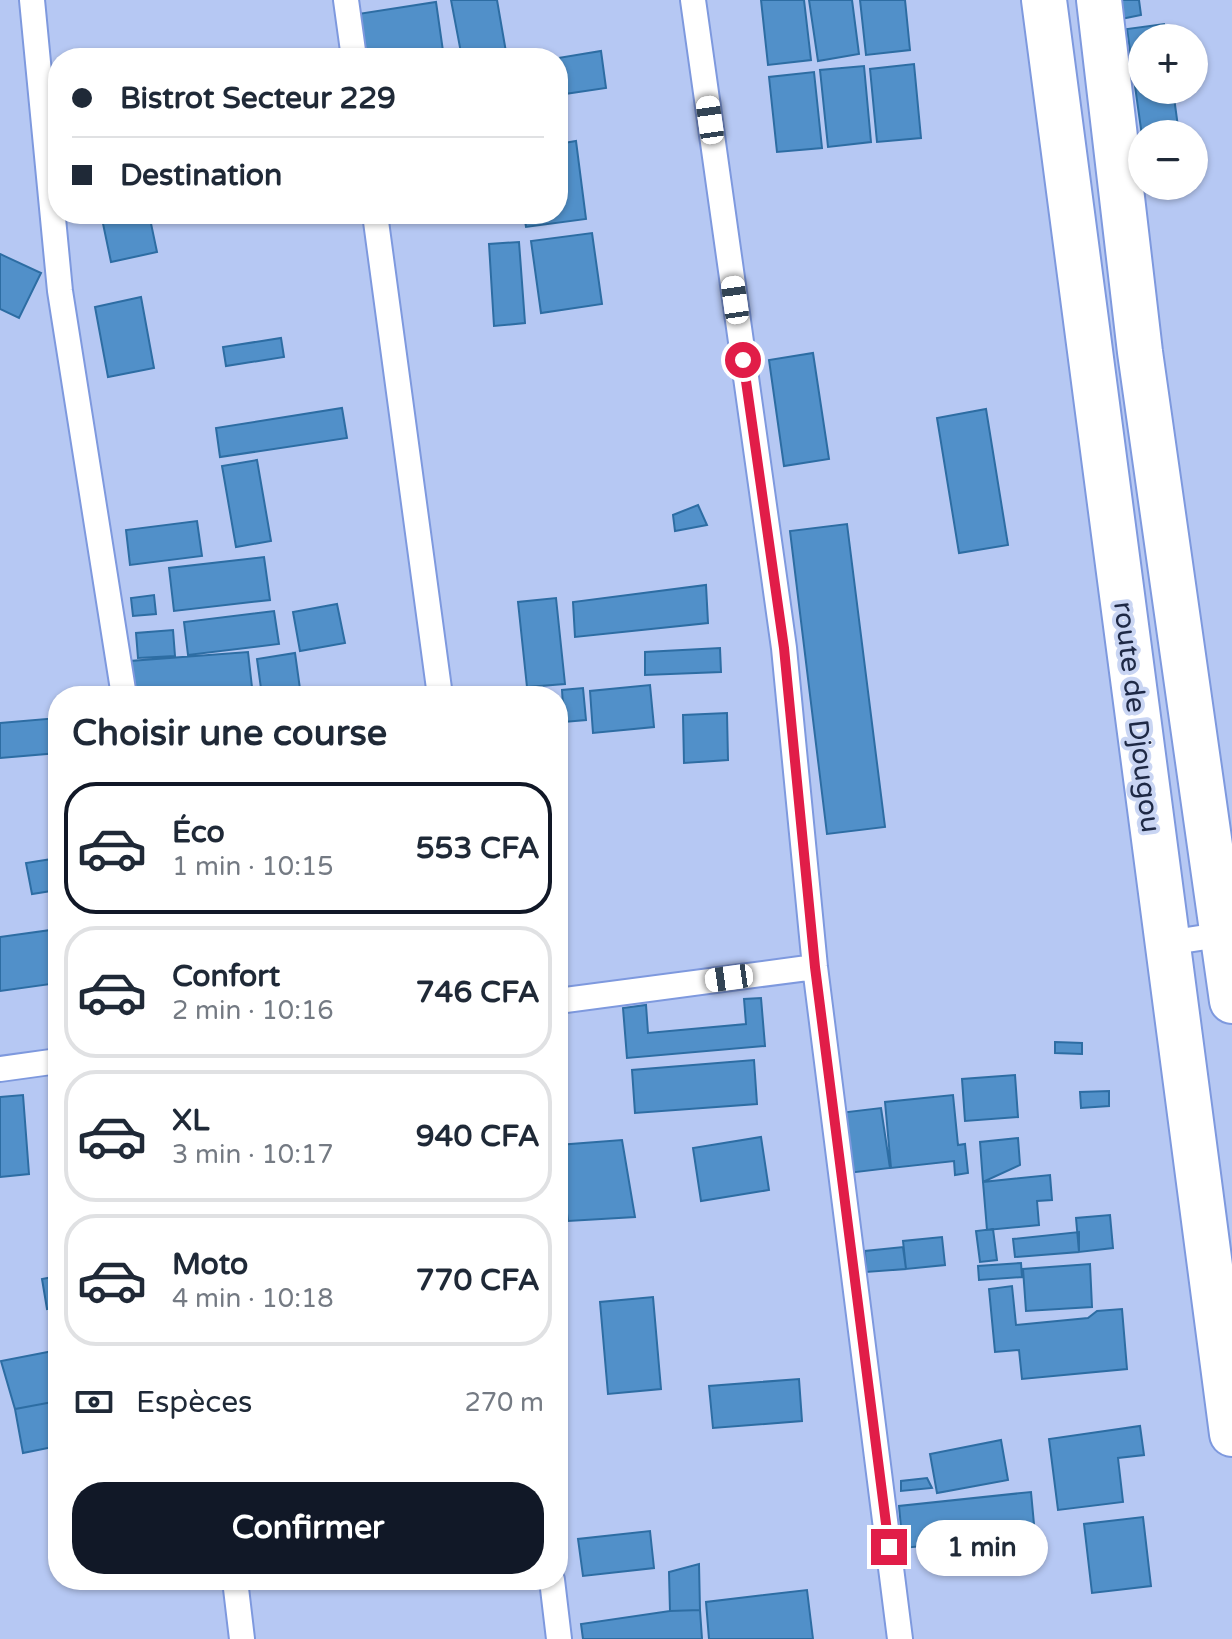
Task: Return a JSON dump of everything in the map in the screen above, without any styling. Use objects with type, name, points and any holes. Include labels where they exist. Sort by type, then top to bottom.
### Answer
[{"type":"highway","name":"route de Djougou","points":[[1044,0],[1232,1434]]},
{"type":"highway","name":"route de Djougou","points":[[1099,0],[1140,352],[1228,933],[1232,1001]]},
{"type":"street","points":[[32,0],[48,166]]},
{"type":"street","points":[[346,0],[353,48]]},
{"type":"street","points":[[693,0],[784,648],[815,967],[900,1639]]},
{"type":"street","points":[[54,224],[60,291],[122,686]]},
{"type":"street","points":[[376,224],[439,686]]},
{"type":"street","points":[[1167,943],[1228,933]]},
{"type":"street","points":[[568,1000],[815,967]]},
{"type":"street","points":[[0,1069],[48,1062]]},
{"type":"street","points":[[236,1590],[242,1639]]},
{"type":"street","points":[[553,1590],[559,1639]]},
{"type":"building","points":[[451,0],[497,0],[505,48],[460,48]]},
{"type":"building","points":[[761,0],[804,0],[811,60],[768,65]]},
{"type":"building","points":[[809,0],[852,0],[859,54],[818,61]]},
{"type":"building","points":[[860,0],[905,0],[910,50],[866,55]]},
{"type":"building","points":[[1117,0],[1139,0],[1141,15],[1121,19]]},
{"type":"building","points":[[436,2],[443,48],[363,48],[358,14]]},
{"type":"building","points":[[601,51],[606,88],[568,94],[568,56]]},
{"type":"building","points":[[914,64],[921,138],[877,142],[870,69]]},
{"type":"building","points":[[864,66],[871,142],[828,147],[820,70]]},
{"type":"building","points":[[814,72],[822,148],[777,152],[769,77]]},
{"type":"building","points":[[1138,104],[1175,104],[1177,120],[1140,120]]},
{"type":"building","points":[[576,141],[586,219],[568,221],[568,142]]},
{"type":"building","points":[[103,224],[151,224],[157,252],[111,262]]},
{"type":"building","points":[[592,233],[602,304],[541,313],[531,241]]},
{"type":"building","points":[[519,242],[525,323],[494,326],[489,244]]},
{"type":"building","points":[[0,254],[41,273],[19,318],[0,309]]},
{"type":"building","points":[[141,297],[154,368],[108,377],[95,307]]},
{"type":"building","points":[[281,338],[284,357],[226,366],[223,347]]},
{"type":"building","points":[[813,353],[829,459],[784,466],[769,360]]},
{"type":"building","points":[[342,408],[347,438],[220,457],[216,428]]},
{"type":"building","points":[[986,409],[1008,545],[959,553],[937,418]]},
{"type":"building","points":[[257,460],[271,541],[236,547],[222,466]]},
{"type":"building","points":[[698,505],[707,525],[675,531],[673,515]]},
{"type":"building","points":[[197,521],[202,556],[130,565],[126,530]]},
{"type":"building","points":[[847,524],[885,827],[827,834],[790,531]]},
{"type":"building","points":[[264,557],[270,600],[174,611],[169,568]]},
{"type":"building","points":[[706,585],[708,623],[575,637],[573,602]]},
{"type":"building","points":[[154,595],[156,614],[133,616],[131,598]]},
{"type":"building","points":[[556,598],[565,684],[527,686],[518,602]]},
{"type":"building","points":[[337,604],[345,643],[300,651],[293,612]]},
{"type":"building","points":[[274,611],[279,644],[188,655],[184,622]]},
{"type":"building","points":[[173,630],[175,656],[138,658],[136,633]]},
{"type":"building","points":[[720,648],[721,672],[645,675],[645,652]]},
{"type":"building","points":[[248,652],[252,686],[131,686],[130,661]]},
{"type":"building","points":[[295,653],[300,686],[261,686],[257,659]]},
{"type":"building","points":[[650,685],[654,727],[593,733],[590,691]]},
{"type":"building","points":[[583,688],[586,720],[568,722],[568,689]]},
{"type":"building","points":[[727,713],[728,760],[684,763],[683,715]]},
{"type":"building","points":[[48,719],[48,754],[0,758],[0,723]]},
{"type":"building","points":[[48,860],[48,892],[32,894],[26,863]]},
{"type":"building","points":[[48,930],[48,984],[0,991],[0,937]]},
{"type":"building","points":[[761,998],[765,1046],[627,1058],[623,1008],[646,1005],[648,1033],[746,1024],[744,999]]},
{"type":"building","points":[[1055,1042],[1082,1043],[1082,1054],[1055,1053]]},
{"type":"building","points":[[754,1060],[757,1104],[635,1113],[632,1070]]},
{"type":"building","points":[[1015,1075],[1018,1117],[965,1121],[962,1079]]},
{"type":"building","points":[[1109,1091],[1109,1106],[1081,1108],[1080,1092]]},
{"type":"building","points":[[23,1095],[29,1174],[0,1177],[0,1097]]},
{"type":"building","points":[[953,1095],[958,1145],[965,1144],[968,1173],[955,1175],[954,1161],[891,1168],[885,1102]]},
{"type":"building","points":[[881,1108],[890,1168],[848,1173],[839,1113]]},
{"type":"building","points":[[761,1137],[769,1190],[701,1201],[693,1148]]},
{"type":"building","points":[[1018,1138],[1020,1165],[983,1182],[980,1142]]},
{"type":"building","points":[[622,1140],[635,1217],[568,1221],[568,1144]]},
{"type":"building","points":[[1050,1175],[1052,1200],[1037,1201],[1039,1225],[987,1230],[983,1182]]},
{"type":"building","points":[[1110,1215],[1113,1248],[1079,1252],[1076,1218]]},
{"type":"building","points":[[993,1229],[997,1260],[980,1262],[976,1231]]},
{"type":"building","points":[[1079,1232],[1079,1252],[1015,1257],[1013,1239]]},
{"type":"building","points":[[942,1237],[945,1265],[906,1269],[903,1241]]},
{"type":"building","points":[[903,1247],[906,1269],[866,1272],[865,1251]]},
{"type":"building","points":[[1021,1263],[1022,1277],[979,1280],[978,1266]]},
{"type":"building","points":[[1090,1264],[1092,1307],[1026,1311],[1023,1269]]},
{"type":"building","points":[[48,1278],[48,1309],[47,1309],[42,1279]]},
{"type":"building","points":[[1012,1286],[1016,1325],[1088,1318],[1097,1311],[1122,1309],[1127,1369],[1022,1379],[1019,1350],[995,1352],[989,1289]]},
{"type":"building","points":[[653,1297],[661,1389],[608,1394],[600,1302]]},
{"type":"building","points":[[48,1352],[48,1403],[15,1409],[1,1361]]},
{"type":"building","points":[[799,1379],[802,1421],[713,1428],[709,1386]]},
{"type":"building","points":[[48,1403],[48,1448],[23,1453],[15,1409]]},
{"type":"building","points":[[1140,1426],[1144,1455],[1118,1458],[1123,1502],[1058,1510],[1049,1439]]},
{"type":"building","points":[[1001,1440],[1008,1480],[937,1493],[930,1454]]},
{"type":"building","points":[[927,1478],[932,1488],[901,1491],[901,1481]]},
{"type":"building","points":[[1031,1492],[1035,1535],[903,1548],[899,1506]]},
{"type":"building","points":[[1143,1517],[1151,1586],[1092,1593],[1084,1524]]},
{"type":"building","points":[[650,1531],[654,1568],[583,1576],[578,1539]]},
{"type":"building","points":[[699,1564],[700,1610],[670,1611],[669,1572]]},
{"type":"building","points":[[807,1590],[813,1639],[709,1639],[706,1602]]},
{"type":"building","points":[[700,1610],[702,1639],[583,1639],[581,1624],[670,1611]]},
{"type":"route","points":[[743,360],[784,648],[815,967],[889,1547]]}]
